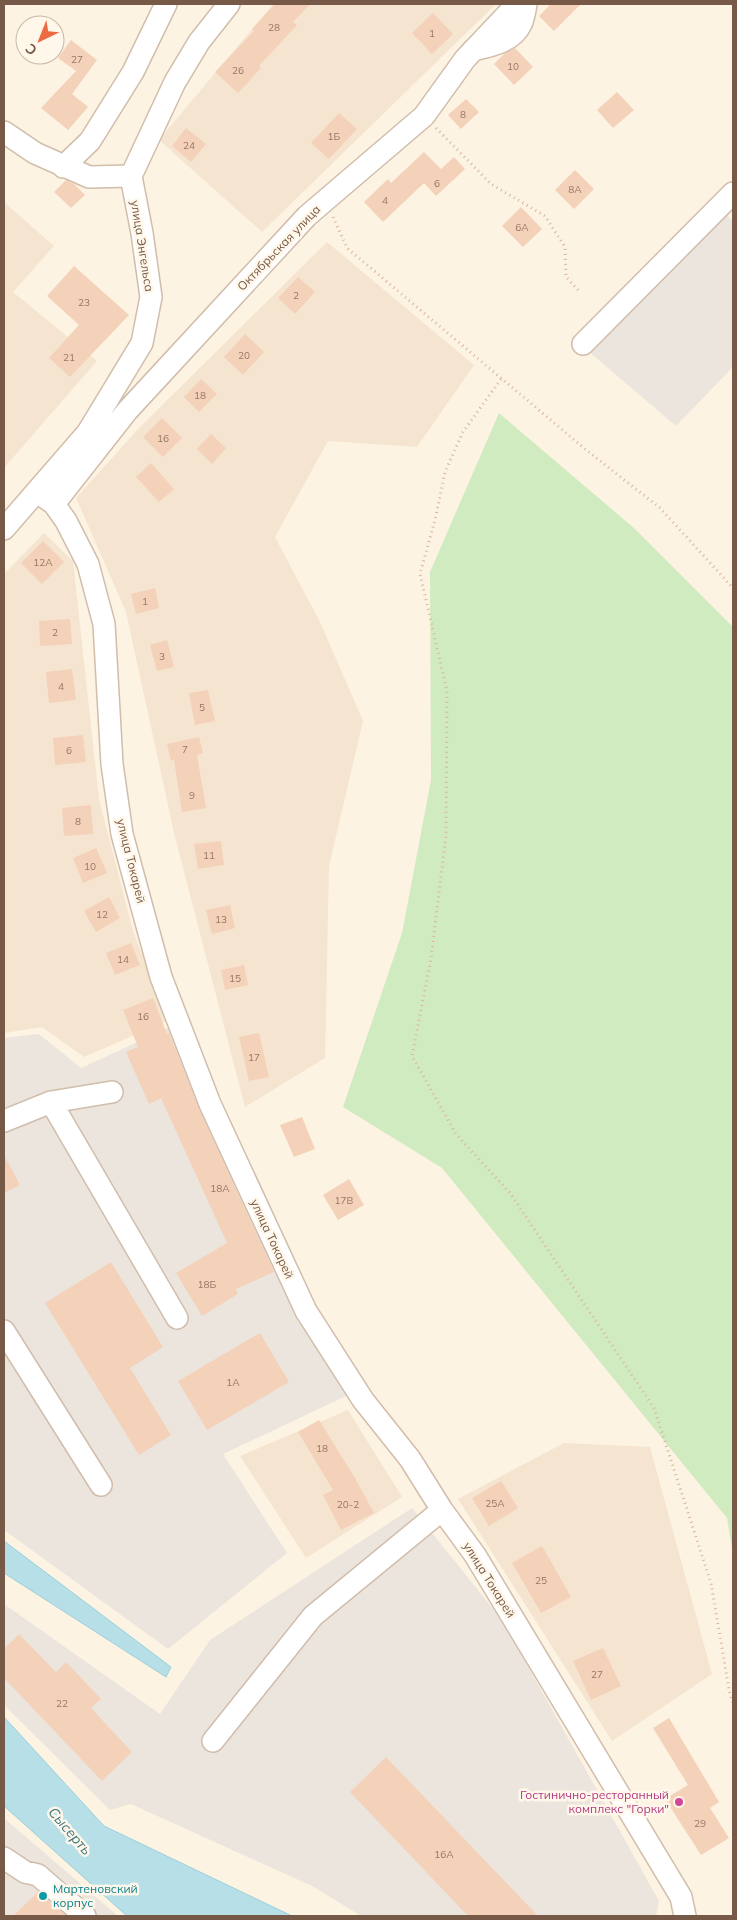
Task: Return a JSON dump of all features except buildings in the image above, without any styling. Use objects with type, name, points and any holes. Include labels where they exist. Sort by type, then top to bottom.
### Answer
[{"type":"street","points":[[63,167],[90,141],[133,72],[166,4]]},
{"type":"street","points":[[4,132],[63,167],[89,177],[131,176],[175,82],[199,42],[229,4]]},
{"type":"street","name":"Октябрьская улица","points":[[46,498],[307,216],[424,116],[473,50],[517,4]]},
{"type":"street","points":[[473,50],[494,46],[512,35],[521,24],[526,4]]},
{"type":"street","name":"улица Энгельса","points":[[4,529],[46,498],[142,343],[151,296],[131,176]]},
{"type":"street","points":[[583,344],[733,193]]},
{"type":"street","points":[[115,389],[127,411]]},
{"type":"street","name":"улица Токарей","points":[[46,498],[66,521],[88,564],[104,624],[112,764],[122,834],[161,977],[210,1104],[306,1311],[363,1400],[410,1459],[442,1510],[474,1555],[681,1897],[686,1916]]},
{"type":"street","points":[[4,1121],[51,1102],[112,1092]]},
{"type":"street","points":[[51,1102],[177,1318]]},
{"type":"street","points":[[4,1331],[101,1484]]},
{"type":"street","points":[[213,1741],[313,1616],[442,1510]]},
{"type":"street","points":[[4,1858],[25,1872],[38,1875],[85,1916]]},
{"type":"path","points":[[424,116],[491,184],[546,216],[565,247],[566,277],[579,291]]},
{"type":"path","points":[[307,216],[333,217],[347,248],[501,380],[660,508],[733,588]]},
{"type":"path","points":[[501,380],[463,432],[445,472],[435,520],[420,574],[447,691],[446,835],[431,959],[412,1056],[456,1134],[510,1192],[654,1408],[711,1583],[730,1695],[733,1703]]},
{"type":"shaded area","points":[[273,4],[496,4],[262,232],[159,140]]},
{"type":"shaded area","points":[[4,202],[54,246],[13,292],[97,361],[4,468]]},
{"type":"shaded area","points":[[721,209],[733,221],[733,367],[676,426],[588,351]]},
{"type":"shaded area","points":[[327,242],[474,365],[417,447],[328,441],[275,537],[321,624],[363,721],[329,866],[325,1058],[245,1107],[174,833],[126,612],[76,498],[138,429]]},
{"type":"shaded area","points":[[44,533],[73,561],[99,799],[133,931],[167,1021],[84,1057],[42,1027],[4,1033],[4,574]]},
{"type":"shaded area","points":[[170,1027],[346,1396],[223,1454],[287,1553],[168,1649],[4,1530],[4,1038],[39,1034],[81,1068]]},
{"type":"shaded area","points":[[348,1410],[402,1497],[306,1558],[240,1456]]},
{"type":"shaded area","points":[[564,1443],[650,1447],[712,1674],[612,1741],[458,1499]]},
{"type":"shaded area","points":[[412,1508],[502,1620],[659,1901],[656,1916],[361,1916],[314,1887],[131,1804],[110,1810],[4,1705],[4,1604],[160,1714],[210,1640]]},
{"type":"shaded area","points":[[4,1818],[118,1916],[4,1916]]},
{"type":"green space","points":[[499,413],[635,529],[733,627],[733,1555],[727,1518],[442,1168],[343,1107],[402,933],[431,780],[430,572]]},
{"type":"water","points":[[4,1541],[171,1667],[166,1677],[4,1573]]},
{"type":"water","name":"Сысерть","points":[[4,1717],[104,1826],[292,1916],[127,1916],[4,1806]]},
{"type":"place","name":"Гостинично-ресторанный комплекс \"Горки\"","points":[[679,1802]]},
{"type":"place","name":"Мартеновский корпус","points":[[43,1896]]}]
